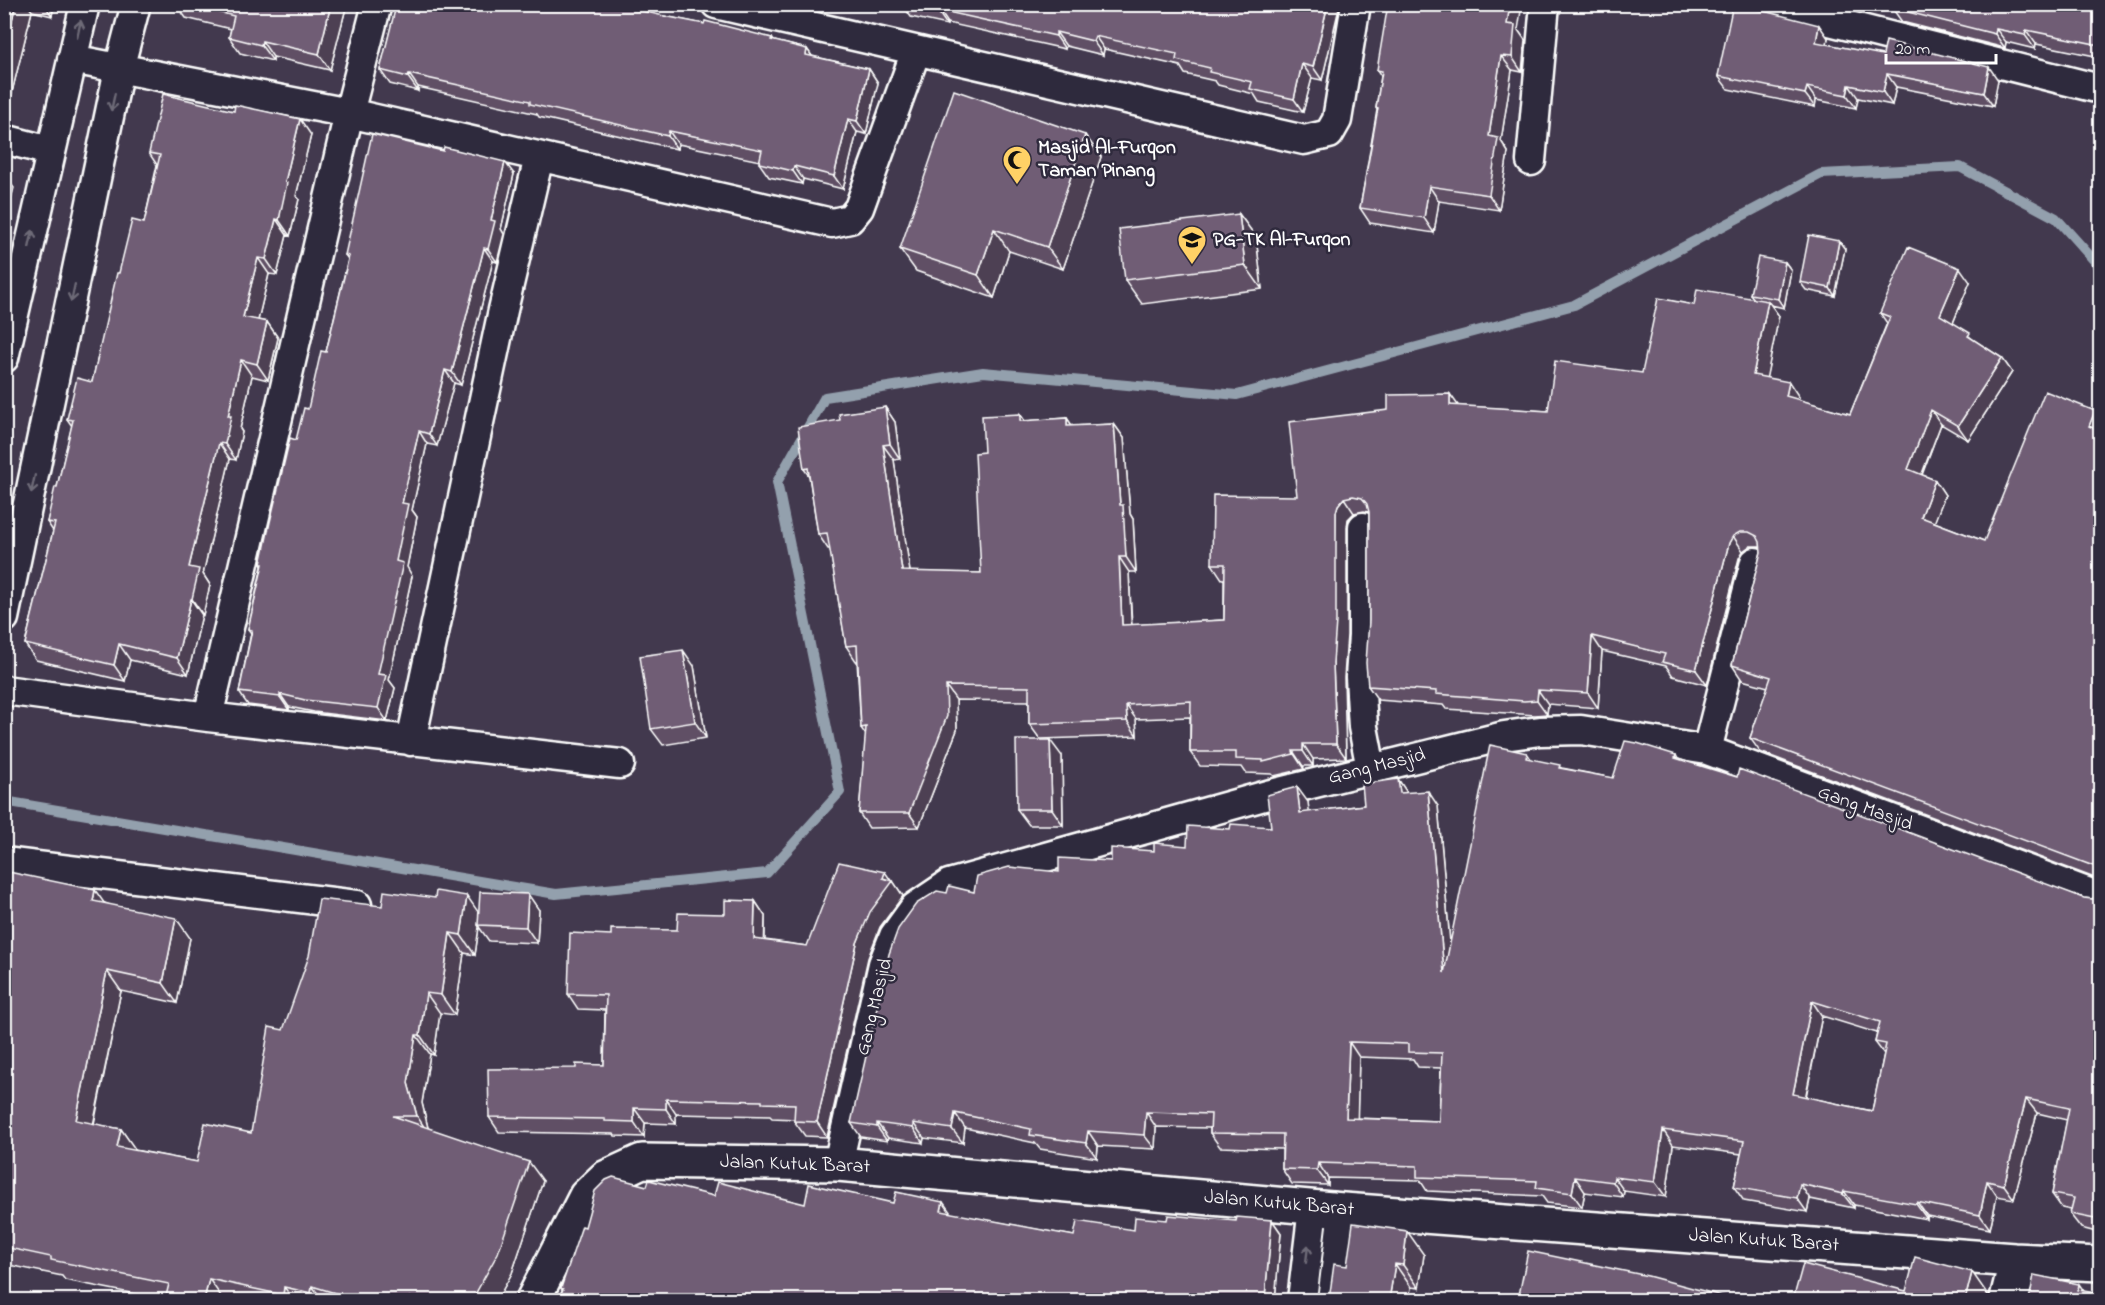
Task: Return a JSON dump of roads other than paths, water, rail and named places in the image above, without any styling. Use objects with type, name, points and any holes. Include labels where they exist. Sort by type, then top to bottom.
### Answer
[{"type":"street","points":[[4,358],[84,4]]},
{"type":"street","points":[[4,618],[119,69],[136,4]]},
{"type":"street","points":[[208,717],[349,113],[377,4]]},
{"type":"street","points":[[716,4],[1304,140],[1329,134],[1337,120],[1356,4]]},
{"type":"street","points":[[1531,161],[1545,4]]},
{"type":"street","points":[[1762,4],[2100,89]]},
{"type":"street","points":[[72,59],[349,113],[832,223],[850,219],[859,208],[916,51]]},
{"type":"street","points":[[4,139],[50,151]]},
{"type":"street","points":[[411,741],[538,157]]},
{"type":"street","points":[[1363,527],[1363,636],[1360,677],[1363,728],[1371,769]]},
{"type":"street","points":[[1707,750],[1755,562]]},
{"type":"street","points":[[4,690],[208,717],[620,764]]},
{"type":"street","name":"Gang Masjid","points":[[838,1164],[883,964],[894,936],[915,907],[949,884],[1271,794],[1504,736],[1540,731],[1581,730],[1707,750],[2100,897]]},
{"type":"street","points":[[4,862],[379,908]]},
{"type":"street","name":"Jalan Kutuk Barat","points":[[533,1300],[586,1196],[605,1178],[642,1161],[838,1164],[1328,1209],[2100,1264]]},
{"type":"street","points":[[1302,1300],[1328,1209]]},
{"type":"street","points":[[1328,1209],[1332,1300]]},
{"type":"street","points":[[2004,1300],[2026,1260]]},
{"type":"street","points":[[2026,1260],[2028,1300]]},
{"type":"waterway","points":[[4,801],[556,894],[767,873],[840,792],[777,482],[825,397],[983,372],[1237,395],[1574,305],[1821,174],[1960,167],[2056,218],[2100,267]]},
{"type":"place","name":"Masjid Al-Furqon Taman Pinang","points":[[1017,186]]},
{"type":"place","name":"PG-TK Al-Furqon","points":[[1192,266]]}]
